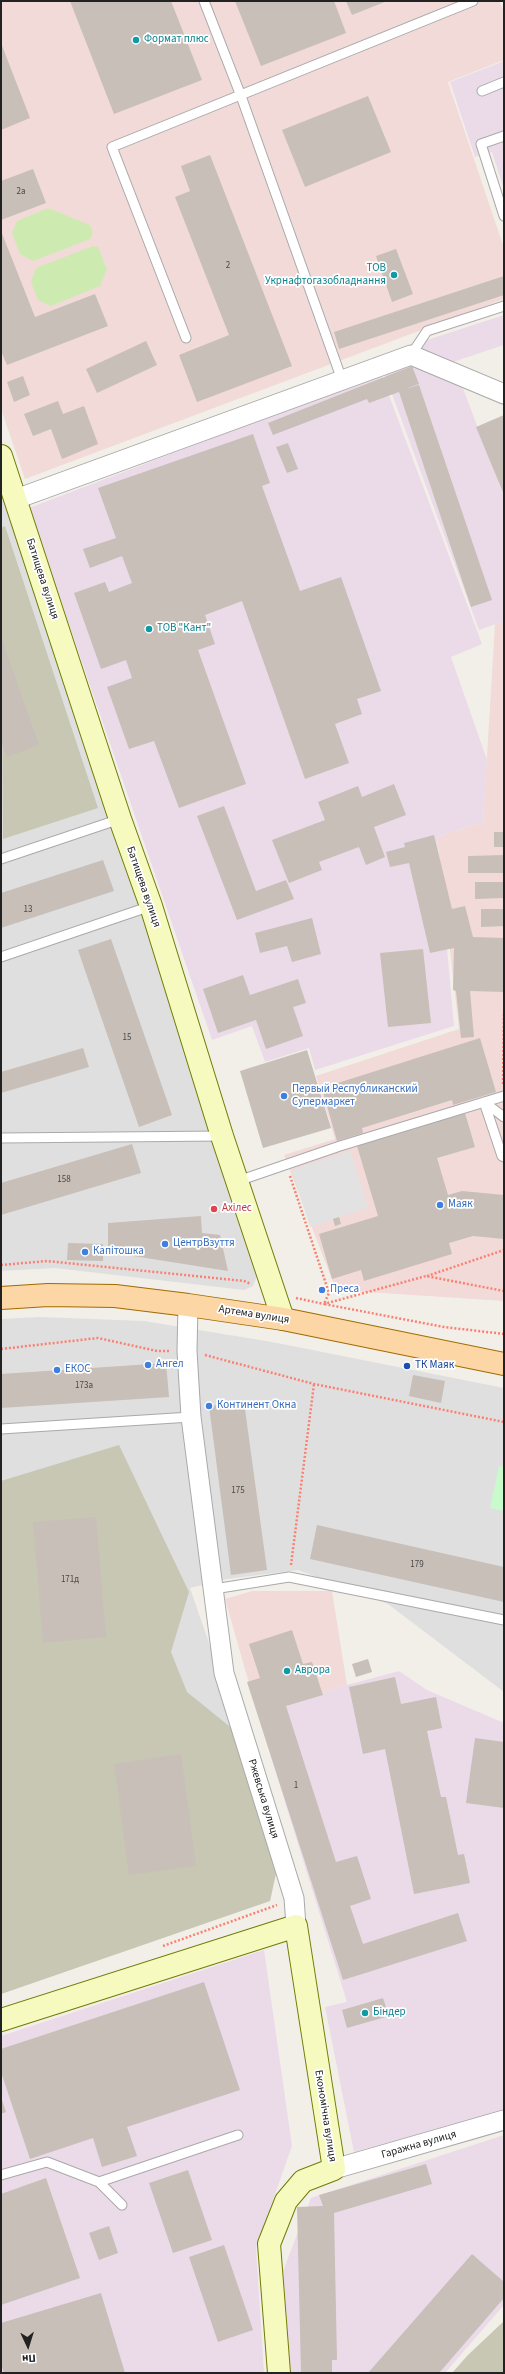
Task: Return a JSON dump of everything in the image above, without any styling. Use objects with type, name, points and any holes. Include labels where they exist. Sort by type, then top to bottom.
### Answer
[{"type":"main road","name":"Артема вулиця","points":[[1,1298],[48,1294],[115,1296],[188,1305],[283,1319],[504,1364]]},
{"type":"street","points":[[16,499],[411,355],[504,394]]},
{"type":"street","name":"Батищева вулиця","points":[[2,462],[16,499],[120,819],[151,906],[222,1136],[283,1319]]},
{"type":"street","name":"Ржевська вулиця","points":[[188,1305],[187,1351],[191,1417],[224,1673],[294,1898],[296,1926]]},
{"type":"street","points":[[1,2020],[296,1926]]},
{"type":"street","name":"Економічна вулиця","points":[[279,2373],[269,2244],[286,2201],[303,2181],[334,2169],[296,1926]]},
{"type":"street","name":"Гаражна вулиця","points":[[334,2169],[504,2120]]},
{"type":"lane","points":[[204,1],[241,96],[342,380]]},
{"type":"lane","points":[[186,338],[112,147],[473,1]]},
{"type":"lane","points":[[482,91],[504,82]]},
{"type":"lane","points":[[504,136],[481,144],[504,216]]},
{"type":"lane","points":[[411,355],[427,331],[504,306]]},
{"type":"lane","points":[[1,859],[120,819]]},
{"type":"lane","points":[[1,956],[151,906]]},
{"type":"lane","points":[[238,1181],[286,1164],[503,1096]]},
{"type":"lane","points":[[484,1102],[504,1118]]},
{"type":"lane","points":[[484,1102],[502,1156],[504,1157]]},
{"type":"lane","points":[[1,1138],[222,1136]]},
{"type":"lane","points":[[1,1429],[191,1417]]},
{"type":"lane","points":[[214,1589],[289,1577],[504,1620]]},
{"type":"lane","points":[[99,2182],[238,2135]]},
{"type":"lane","points":[[1,2175],[47,2162],[99,2182],[122,2205]]},
{"type":"path","points":[[503,1096],[504,1013]]},
{"type":"path","points":[[286,1164],[330,1293],[324,1304],[444,1326],[504,1334]]},
{"type":"path","points":[[426,1276],[504,1250]]},
{"type":"path","points":[[1,1349],[98,1338],[157,1351],[187,1351],[314,1384],[504,1422]]},
{"type":"path","points":[[289,1577],[314,1384]]},
{"type":"shaded area","points":[[1,1],[499,1],[504,11],[504,60],[448,82],[504,248],[504,299],[25,479],[1,409]]},
{"type":"shaded area","points":[[504,61],[504,189],[492,152],[475,157],[450,82]]},
{"type":"shaded area","points":[[504,315],[504,345],[453,362],[504,497],[504,621],[479,630],[378,356]]},
{"type":"shaded area","points":[[381,374],[482,644],[451,657],[487,760],[483,822],[437,837],[454,1026],[315,1070],[309,1048],[265,1062],[252,1026],[212,1040],[29,508]]},
{"type":"shaded area","points":[[1,474],[257,1276],[253,1286],[244,1290],[55,1268],[1,1271]]},
{"type":"shaded area","points":[[5,526],[98,808],[3,839],[1,528]]},
{"type":"shaded area","name":"Маяк","points":[[504,621],[504,1301],[336,1290],[284,1155],[335,1139],[316,1076],[459,1029],[437,837],[483,822],[495,624]]},
{"type":"shaded area","points":[[350,1151],[368,1208],[310,1227],[292,1170]]},
{"type":"shaded area","points":[[39,1317],[144,1321],[272,1342],[504,1388],[504,1692],[388,1604],[298,1570],[227,1579],[190,1588],[220,1675],[278,1864],[270,1901],[1,1994],[1,1319]]},
{"type":"shaded area","points":[[119,1445],[189,1592],[171,1652],[187,1692],[234,1730],[278,1864],[270,1901],[1,1994],[1,1481]]},
{"type":"shaded area","points":[[252,1591],[332,1591],[347,1685],[258,1715],[225,1599]]},
{"type":"shaded area","points":[[399,1671],[427,1690],[504,1723],[504,2111],[354,2152],[325,2007],[347,2002],[258,1715],[347,1685]]},
{"type":"shaded area","points":[[264,1950],[292,2146],[256,2248],[264,2373],[1,2373],[1,2036]]},
{"type":"shaded area","points":[[504,2135],[504,2305],[445,2373],[291,2373],[283,2271],[311,2198]]},
{"type":"shaded area","points":[[504,2321],[504,2373],[452,2373],[468,2355]]},
{"type":"green space","points":[[48,208],[90,225],[93,233],[90,239],[33,261],[20,254],[12,233],[17,221]]},
{"type":"green space","points":[[93,246],[98,247],[107,269],[100,286],[51,306],[38,300],[31,282],[36,268]]},
{"type":"green space","points":[[499,1466],[504,1467],[504,1511],[490,1508]]},
{"type":"building","name":"Формат плюс","points":[[70,1],[171,1],[202,80],[114,114]]},
{"type":"building","points":[[235,1],[334,1],[346,33],[261,66]]},
{"type":"building","points":[[346,1],[387,1],[352,15]]},
{"type":"building","points":[[1,43],[30,118],[1,130]]},
{"type":"building","points":[[368,96],[391,152],[305,187],[282,130]]},
{"type":"building","points":[[210,155],[292,366],[197,402],[179,355],[229,335],[175,197],[190,191],[181,166]]},
{"type":"building","points":[[33,169],[46,203],[1,220],[1,181]]},
{"type":"building","points":[[1,231],[35,317],[95,294],[108,326],[7,365],[1,351]]},
{"type":"building","name":"ТОВ Укрнафтогазобладнання","points":[[396,249],[413,294],[392,302],[376,256]]},
{"type":"building","points":[[504,276],[504,295],[339,349],[334,332]]},
{"type":"building","points":[[146,341],[157,365],[97,393],[86,369]]},
{"type":"building","points":[[412,366],[419,384],[405,389],[419,385],[492,600],[471,607],[399,392],[369,403],[367,399],[273,435],[268,423]]},
{"type":"building","points":[[23,376],[30,395],[14,402],[7,382]]},
{"type":"building","points":[[58,401],[63,414],[84,406],[98,444],[62,459],[51,429],[33,436],[24,414]]},
{"type":"building","points":[[504,415],[504,495],[476,427]]},
{"type":"building","name":"ТОВ \"Кант\"","points":[[253,434],[270,483],[262,486],[300,591],[341,577],[381,691],[357,699],[362,714],[335,724],[349,763],[305,779],[242,601],[205,615],[215,644],[198,650],[246,784],[179,808],[154,741],[129,749],[107,687],[132,678],[126,660],[101,669],[74,593],[105,582],[109,592],[132,583],[122,556],[90,568],[83,549],[116,538],[98,488]]},
{"type":"building","points":[[288,443],[298,469],[287,473],[276,447]]},
{"type":"building","points":[[1,637],[39,745],[7,757],[1,741]]},
{"type":"building","points":[[394,784],[406,815],[374,827],[385,857],[366,865],[359,847],[319,862],[322,870],[289,883],[272,840],[325,820],[318,802],[358,786],[362,797]]},
{"type":"building","points":[[224,806],[256,891],[286,880],[294,899],[237,920],[197,816]]},
{"type":"building","points":[[494,832],[504,832],[504,847],[494,847]]},
{"type":"building","points":[[434,835],[452,909],[465,906],[473,937],[504,938],[504,992],[470,991],[474,1037],[461,1038],[456,991],[453,990],[454,948],[430,953],[409,863],[390,867],[386,852],[405,847],[404,843]]},
{"type":"building","points":[[504,855],[504,873],[468,873],[468,856]]},
{"type":"building","points":[[103,860],[114,891],[1,928],[1,893]]},
{"type":"building","points":[[475,882],[504,882],[504,898],[475,899]]},
{"type":"building","points":[[481,909],[504,909],[504,926],[481,927]]},
{"type":"building","points":[[312,918],[321,954],[292,962],[287,946],[260,953],[255,933]]},
{"type":"building","points":[[111,939],[172,1115],[139,1127],[78,950]]},
{"type":"building","points":[[423,949],[431,1023],[388,1027],[380,953]]},
{"type":"building","points":[[243,975],[250,995],[298,979],[306,1003],[293,1007],[303,1036],[266,1049],[256,1020],[218,1033],[203,989]]},
{"type":"building","points":[[480,1038],[496,1092],[453,1105],[452,1100],[362,1128],[363,1133],[337,1141],[322,1088]]},
{"type":"building","points":[[83,1048],[89,1067],[1,1093],[1,1072]]},
{"type":"building","name":"Первый Республиканский Супермаркет","points":[[307,1050],[331,1128],[263,1148],[240,1071]]},
{"type":"building","name":"Маяк","points":[[465,1113],[475,1147],[437,1158],[448,1195],[462,1191],[504,1195],[504,1239],[473,1236],[449,1243],[452,1254],[364,1281],[361,1270],[332,1279],[319,1234],[378,1216],[357,1146]]},
{"type":"building","points":[[132,1144],[141,1173],[1,1215],[1,1183]]},
{"type":"building","name":"ЦентрВзуття","points":[[201,1216],[202,1233],[220,1235],[228,1271],[108,1252],[108,1223]]},
{"type":"building","points":[[339,1217],[341,1224],[335,1226],[333,1219]]},
{"type":"building","name":"Капітошка","points":[[68,1243],[103,1244],[103,1261],[67,1260]]},
{"type":"building","points":[[166,1363],[169,1397],[1,1408],[1,1374]]},
{"type":"building","points":[[413,1375],[445,1381],[441,1403],[409,1396]]},
{"type":"building","points":[[244,1402],[267,1570],[231,1575],[209,1406]]},
{"type":"building","points":[[96,1517],[106,1637],[43,1643],[33,1522]]},
{"type":"building","points":[[317,1525],[504,1567],[504,1602],[310,1559]]},
{"type":"building","points":[[292,1630],[303,1664],[312,1662],[323,1695],[286,1706],[336,1862],[357,1856],[371,1899],[350,1906],[363,1944],[458,1913],[467,1941],[343,1980],[247,1682],[260,1678],[249,1644]]},
{"type":"building","points":[[368,1659],[372,1672],[356,1677],[352,1664]]},
{"type":"building","points":[[395,1677],[401,1704],[436,1697],[442,1728],[427,1731],[441,1797],[446,1797],[458,1855],[464,1854],[470,1883],[414,1894],[385,1749],[363,1754],[349,1687]]},
{"type":"building","points":[[475,1738],[504,1742],[504,1808],[466,1803]]},
{"type":"building","points":[[181,1754],[196,1866],[129,1875],[114,1764]]},
{"type":"building","points":[[204,1982],[240,2090],[127,2127],[137,2156],[102,2167],[93,2138],[30,2159],[1,2072],[1,2049]]},
{"type":"building","name":"Біндер","points":[[383,1998],[389,2016],[347,2028],[342,2010]]},
{"type":"building","points":[[1,2097],[6,2112],[1,2114]]},
{"type":"building","points":[[426,2164],[432,2184],[334,2213],[337,2360],[332,2360],[332,2373],[301,2373],[297,2207],[323,2206],[319,2195]]},
{"type":"building","points":[[188,2170],[212,2240],[173,2253],[149,2183]]},
{"type":"building","points":[[46,2178],[80,2278],[1,2305],[1,2194]]},
{"type":"building","points":[[109,2226],[118,2253],[99,2260],[89,2233]]},
{"type":"building","points":[[224,2245],[253,2330],[218,2342],[189,2257]]},
{"type":"building","points":[[472,2254],[504,2282],[504,2298],[439,2373],[368,2373]]},
{"type":"building","points":[[101,2293],[125,2373],[4,2373],[1,2364],[1,2323]]},
{"type":"place","name":"Формат плюс","points":[[136,40]]},
{"type":"place","name":"ТОВ Укрнафтогазобладнання","points":[[394,275]]},
{"type":"place","name":"ТОВ \"Кант\"","points":[[149,629]]},
{"type":"place","name":"Первый Республиканский Супермаркет","points":[[284,1096]]},
{"type":"place","name":"Маяк","points":[[440,1205]]},
{"type":"place","name":"Ахілес","points":[[214,1209]]},
{"type":"place","name":"ЦентрВзуття","points":[[165,1244]]},
{"type":"place","name":"Капітошка","points":[[85,1252]]},
{"type":"place","name":"Преса","points":[[322,1290]]},
{"type":"place","name":"Ангел","points":[[148,1365]]},
{"type":"place","name":"ТК Маяк","points":[[407,1366]]},
{"type":"place","name":"ЕКОС","points":[[57,1370]]},
{"type":"place","name":"Континент Окна","points":[[209,1406]]},
{"type":"place","name":"Аврора","points":[[287,1671]]},
{"type":"place","name":"Біндер","points":[[365,2013]]}]
